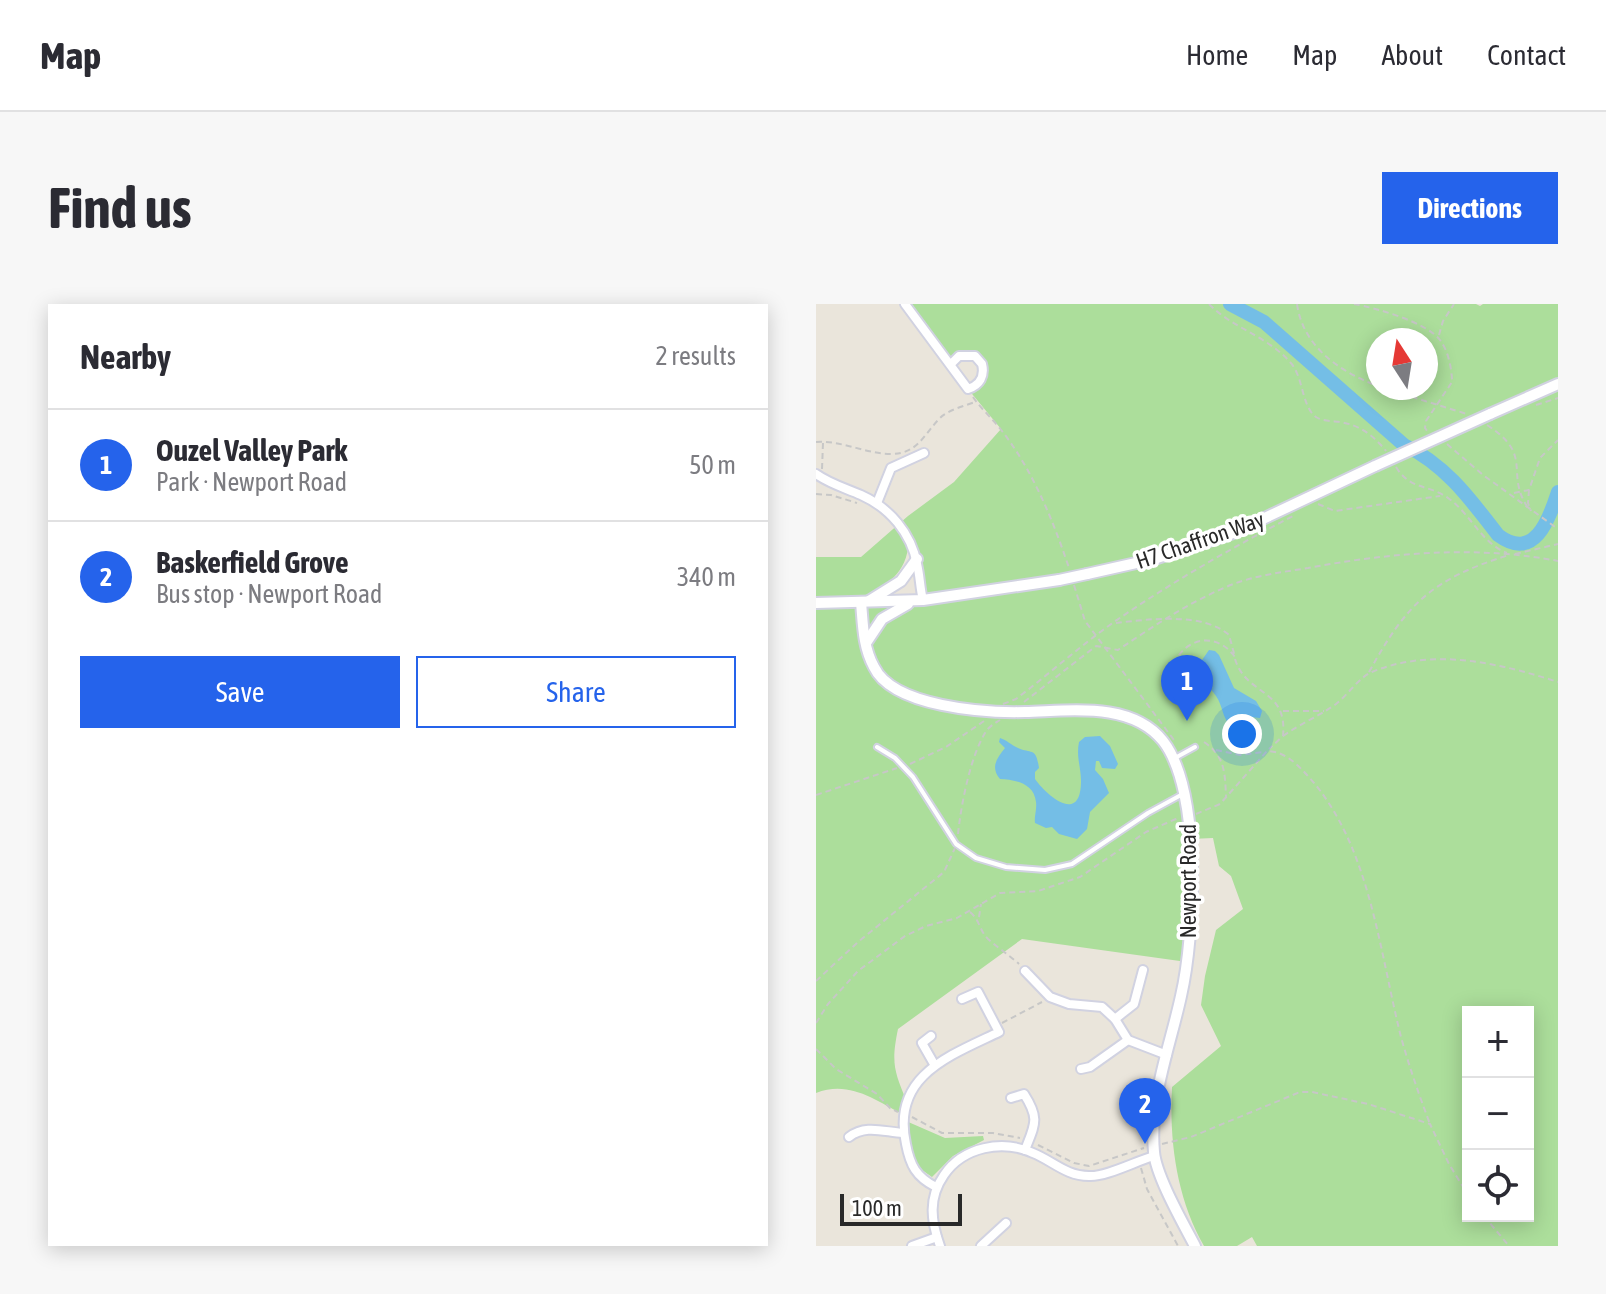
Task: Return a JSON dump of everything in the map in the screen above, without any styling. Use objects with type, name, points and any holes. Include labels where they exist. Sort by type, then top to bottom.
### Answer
[{"type":"street","points":[[905,304],[968,389],[982,379],[979,360],[965,354],[951,364]]},
{"type":"street","name":"H7 Chaffron Way","points":[[816,603],[918,601],[1059,580],[1154,559],[1233,533],[1558,384]]},
{"type":"street","points":[[877,503],[891,468],[924,453]]},
{"type":"street","points":[[819,476],[877,503],[900,524],[917,559],[918,601],[882,619],[865,645]]},
{"type":"street","points":[[864,602],[901,581],[917,559]]},
{"type":"street","name":"Newport Road","points":[[864,602],[865,645],[874,669],[883,680],[904,695],[927,702],[1005,711],[1100,711],[1125,717],[1152,731],[1163,741],[1173,759],[1188,816],[1191,859],[1187,962],[1157,1095],[1154,1151],[1195,1246]]},
{"type":"street","points":[[1115,1019],[1134,1004],[1143,970]]},
{"type":"street","points":[[1025,971],[1050,997],[1069,1004],[1102,1007],[1115,1019],[1128,1040],[1167,1055]]},
{"type":"street","points":[[936,1187],[914,1171],[903,1133],[902,1114],[917,1086],[934,1064],[999,1032],[978,992],[962,999]]},
{"type":"street","points":[[931,1036],[922,1043],[934,1064]]},
{"type":"street","points":[[1081,1069],[1090,1067],[1128,1040]]},
{"type":"street","points":[[1011,1098],[1024,1094],[1034,1108],[1035,1125],[1025,1150]]},
{"type":"street","points":[[849,1137],[862,1130],[903,1133]]},
{"type":"street","points":[[912,1246],[939,1241],[931,1205],[936,1187],[960,1157],[974,1151],[991,1146],[1025,1150],[1068,1173],[1092,1177],[1137,1155],[1154,1151]]},
{"type":"street","points":[[981,1246],[1006,1223]]},
{"type":"lane","points":[[877,747],[904,766],[956,844],[989,863],[1022,868],[1058,868],[1072,864],[1148,813],[1184,794]]},
{"type":"lane","points":[[1173,759],[1195,747]]},
{"type":"path","points":[[1209,304],[1286,358],[1298,373],[1308,407],[1314,415],[1367,432],[1385,449],[1402,477],[1443,495],[1470,518],[1495,548],[1512,554]]},
{"type":"path","points":[[1297,304],[1305,333],[1320,352],[1366,379]]},
{"type":"path","points":[[1354,304],[1396,315],[1439,338],[1449,360],[1452,378],[1450,386],[1424,424],[1427,431]]},
{"type":"path","points":[[1439,338],[1443,321],[1454,304]]},
{"type":"path","points":[[1418,400],[1473,416]]},
{"type":"path","points":[[816,442],[892,454],[908,451],[922,443],[942,415],[976,401]]},
{"type":"path","points":[[1487,419],[1513,448],[1520,492],[1531,512]]},
{"type":"path","points":[[1440,440],[1511,493],[1531,512],[1558,529]]},
{"type":"path","points":[[1531,512],[1529,490],[1540,458],[1558,440]]},
{"type":"path","points":[[819,476],[823,442]]},
{"type":"path","points":[[1511,493],[1529,490]]},
{"type":"path","points":[[816,494],[857,503]]},
{"type":"path","points":[[1329,497],[1317,503],[1335,511],[1443,495]]},
{"type":"path","points":[[1005,711],[1004,702],[1016,699],[1113,623],[1192,571],[1303,510]]},
{"type":"path","points":[[816,1023],[850,980],[905,936],[969,912],[1000,893],[1038,891],[1080,877],[1146,832],[1171,820],[1212,809],[1283,736],[1327,711],[1348,694],[1368,673],[1393,629],[1420,598],[1440,584],[1480,565],[1558,544]]},
{"type":"path","points":[[816,795],[904,766],[946,747],[1005,711],[1096,646],[1118,650],[1166,618],[1223,589],[1256,577],[1342,561],[1392,556],[1512,554],[1558,561]]},
{"type":"path","points":[[1113,623],[1166,618],[1192,621],[1225,631],[1232,641],[1244,678],[1267,693],[1282,711],[1285,722],[1283,736]]},
{"type":"path","points":[[1181,695],[1175,685],[1173,670],[1177,658],[1192,644],[1213,640],[1224,645],[1235,657]]},
{"type":"path","points":[[1368,673],[1419,661],[1470,660],[1558,682]]},
{"type":"path","points":[[816,981],[858,942],[944,872],[956,844],[975,754],[986,730],[1005,711]]},
{"type":"path","points":[[1282,711],[1327,711]]},
{"type":"path","points":[[1204,742],[1216,750],[1240,755],[1267,751],[1280,753],[1301,768],[1330,801],[1341,823],[1379,934],[1406,1054],[1430,1124],[1462,1185]]},
{"type":"path","points":[[1216,750],[1225,777],[1226,798]]},
{"type":"path","points":[[981,902],[979,919],[984,933],[1025,971]]},
{"type":"path","points":[[969,912],[979,919]]},
{"type":"path","points":[[996,1026],[1050,997]]},
{"type":"path","points":[[816,1044],[836,1069],[877,1094],[890,1108],[902,1114]]},
{"type":"path","points":[[836,1069],[841,1065]]},
{"type":"path","points":[[1154,1151],[1300,1092],[1368,1104],[1430,1124]]},
{"type":"path","points":[[1137,1155],[1147,1189],[1178,1246]]},
{"type":"path","points":[[1489,1222],[1509,1246]]},
{"type":"green space","points":[[905,304],[1558,304],[1558,1246],[1257,1246],[1252,1237],[1237,1246],[1204,1246],[1181,1190],[1171,1108],[1172,1087],[1221,1046],[1201,1005],[1205,976],[1216,930],[1243,909],[1231,876],[1219,866],[1213,838],[1191,839],[1187,962],[1022,939],[898,1029],[895,1067],[907,1102],[902,1114],[851,1090],[816,1093],[816,557],[861,557],[908,516],[954,482],[1001,429],[968,389],[983,374],[974,356],[952,361]],"holes":[[[909,541],[923,600],[862,601],[888,583],[900,570]]]},
{"type":"green space","points":[[906,1121],[945,1138],[983,1136],[984,1140],[953,1156],[932,1177],[915,1165]]},
{"type":"water","points":[[1209,650],[1219,655],[1234,688],[1256,701],[1262,711],[1260,718],[1251,717],[1240,725],[1230,725],[1213,692],[1187,670],[1188,664],[1202,660]]},
{"type":"water","points":[[1100,736],[1110,746],[1118,764],[1115,769],[1102,768],[1096,761],[1095,770],[1109,793],[1090,812],[1087,829],[1077,839],[1035,823],[1036,802],[1032,791],[1018,782],[1000,779],[995,770],[997,759],[1005,748],[999,742],[1000,738],[1035,754],[1039,768],[1035,779],[1055,799],[1070,804],[1076,802],[1080,794],[1079,742],[1085,737]]},
{"type":"waterway","points":[[1230,304],[1264,322],[1404,445],[1445,473],[1498,535],[1521,544],[1530,541],[1545,525],[1558,492]]},
{"type":"place","name":"Ouzel Valley Park","points":[[1187,721]]},
{"type":"place","name":"Baskerfield Grove","points":[[1145,1144]]}]
